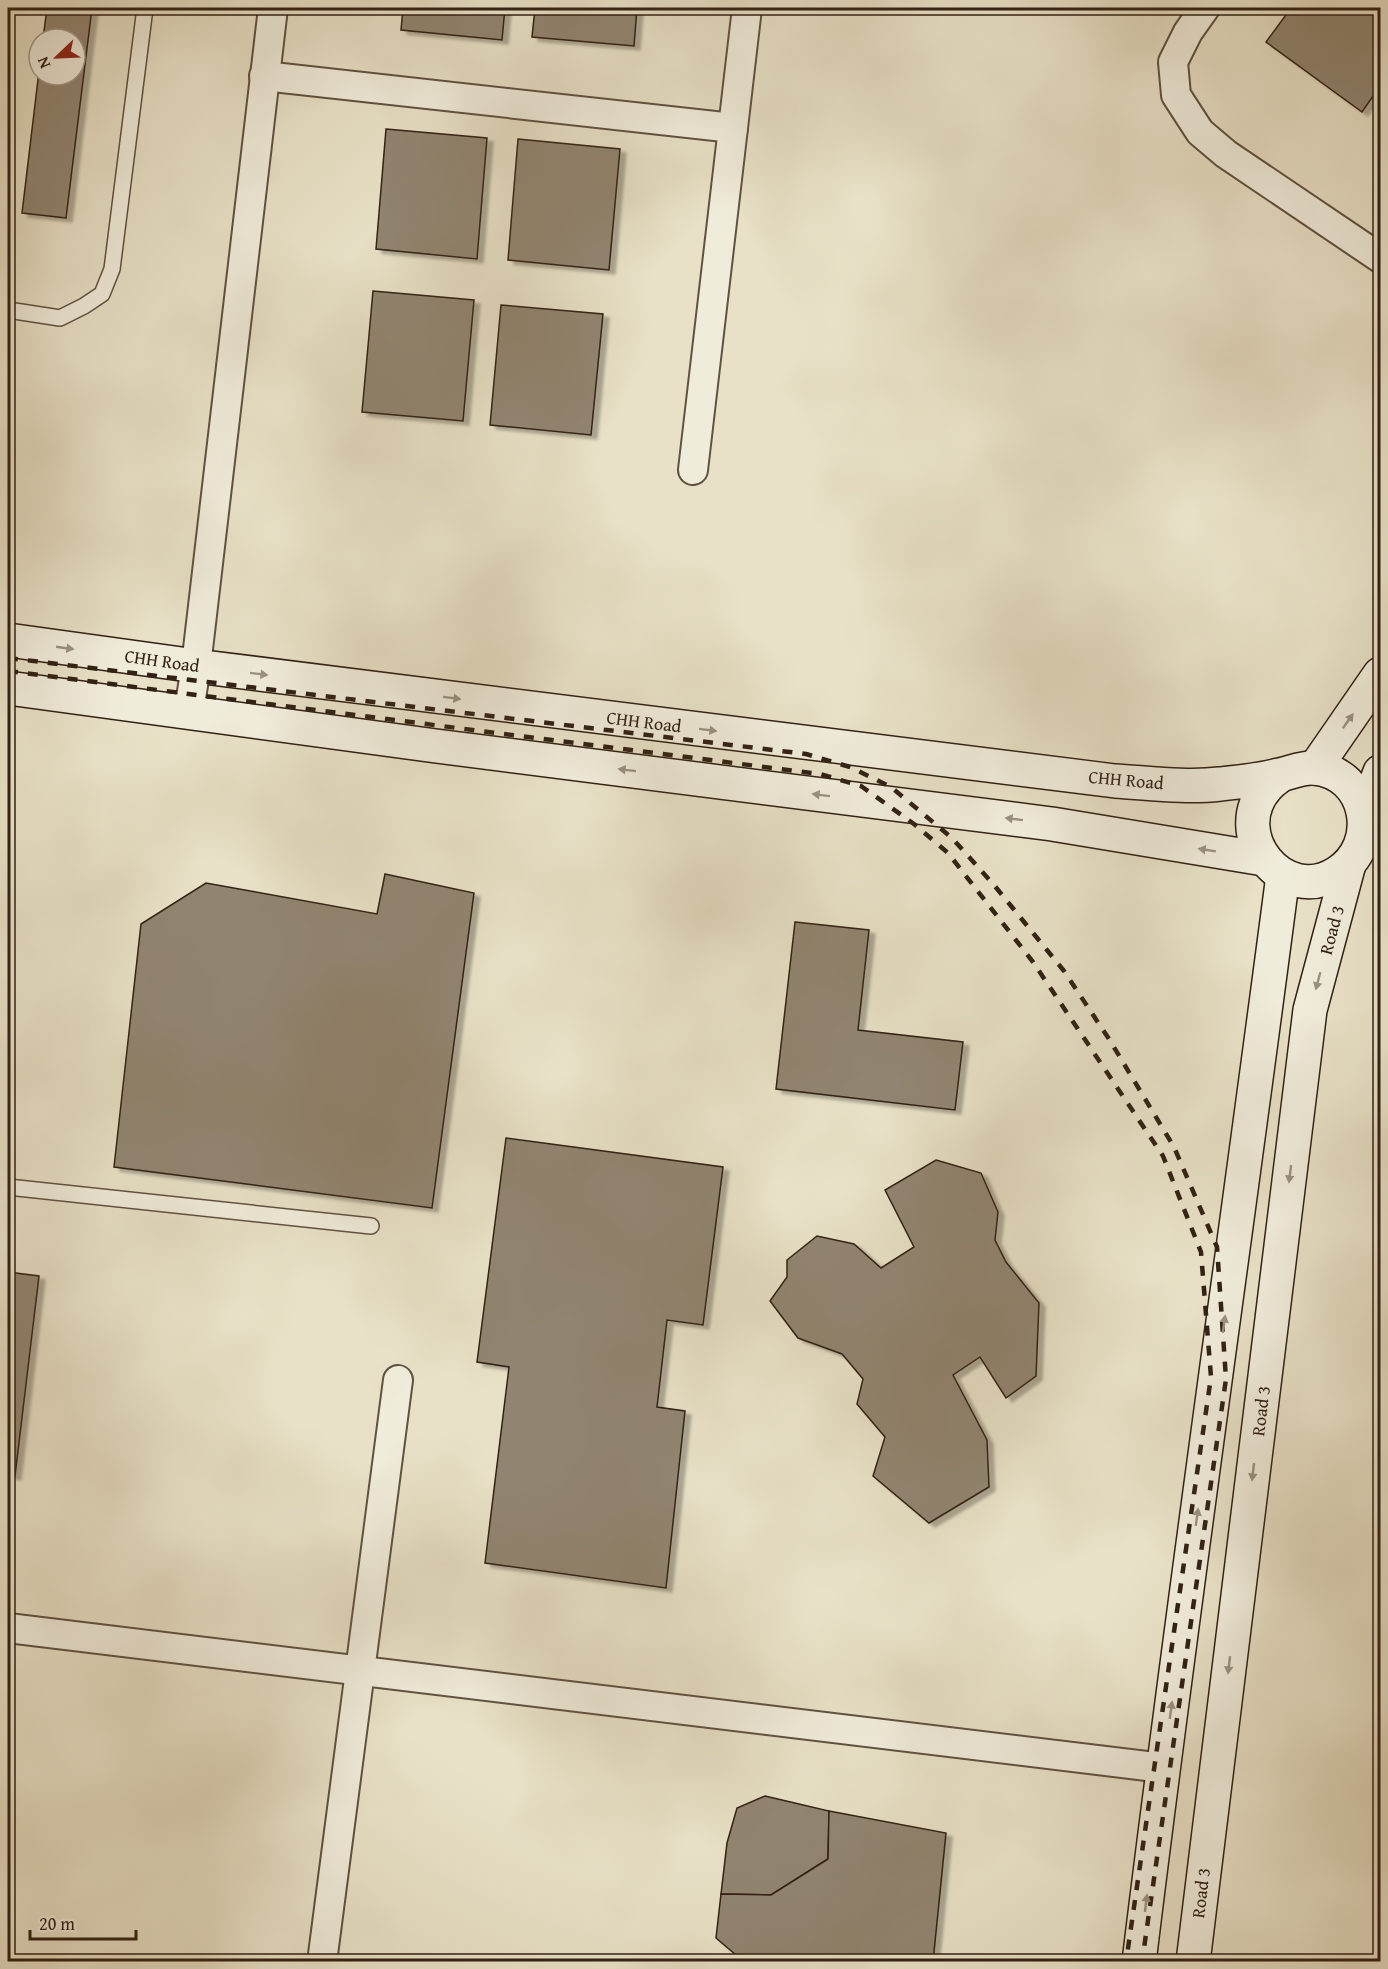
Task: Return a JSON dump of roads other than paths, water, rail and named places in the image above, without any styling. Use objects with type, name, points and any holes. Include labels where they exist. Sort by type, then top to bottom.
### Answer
[{"type":"street","points":[[189,711],[273,8]]},
{"type":"street","points":[[693,470],[747,8]]},
{"type":"street","points":[[1205,8],[1188,32],[1173,62],[1176,95],[1200,132],[1226,154],[1380,258]]},
{"type":"street","points":[[264,76],[733,128]]},
{"type":"street","name":"CHH Road","points":[[8,640],[196,666],[1115,781],[1217,785],[1281,775]]},
{"type":"street","points":[[1315,768],[1380,674]]},
{"type":"street","points":[[8,688],[436,746],[1052,824],[1274,867],[1301,881],[1318,880],[1335,875],[1349,864],[1360,849],[1365,832],[1364,814],[1358,797],[1347,783],[1332,773],[1315,768],[1297,769],[1281,775],[1267,786],[1257,800],[1252,817],[1253,835],[1258,851],[1274,867]]},
{"type":"street","points":[[1364,814],[1380,772]]},
{"type":"street","name":"Road 3","points":[[1193,1962],[1310,1010],[1349,864]]},
{"type":"street","points":[[1139,1962],[1162,1768],[1232,1263],[1274,867]]},
{"type":"street","points":[[1232,1263],[1278,1269]]},
{"type":"street","points":[[322,1962],[358,1672],[398,1380]]},
{"type":"street","points":[[8,1628],[1162,1768]]},
{"type":"lane","points":[[8,310],[60,318],[102,294],[112,269],[145,8]]},
{"type":"lane","points":[[8,1187],[371,1226]]},
{"type":"railway","points":[[8,658],[806,754],[850,767],[891,787],[952,838],[994,885],[1064,971],[1109,1039],[1174,1147],[1217,1247],[1226,1379],[1142,1962]]},
{"type":"railway","points":[[8,671],[820,774],[861,786],[914,824],[948,853],[1033,962],[1163,1156],[1201,1252],[1211,1377],[1126,1962]]}]
